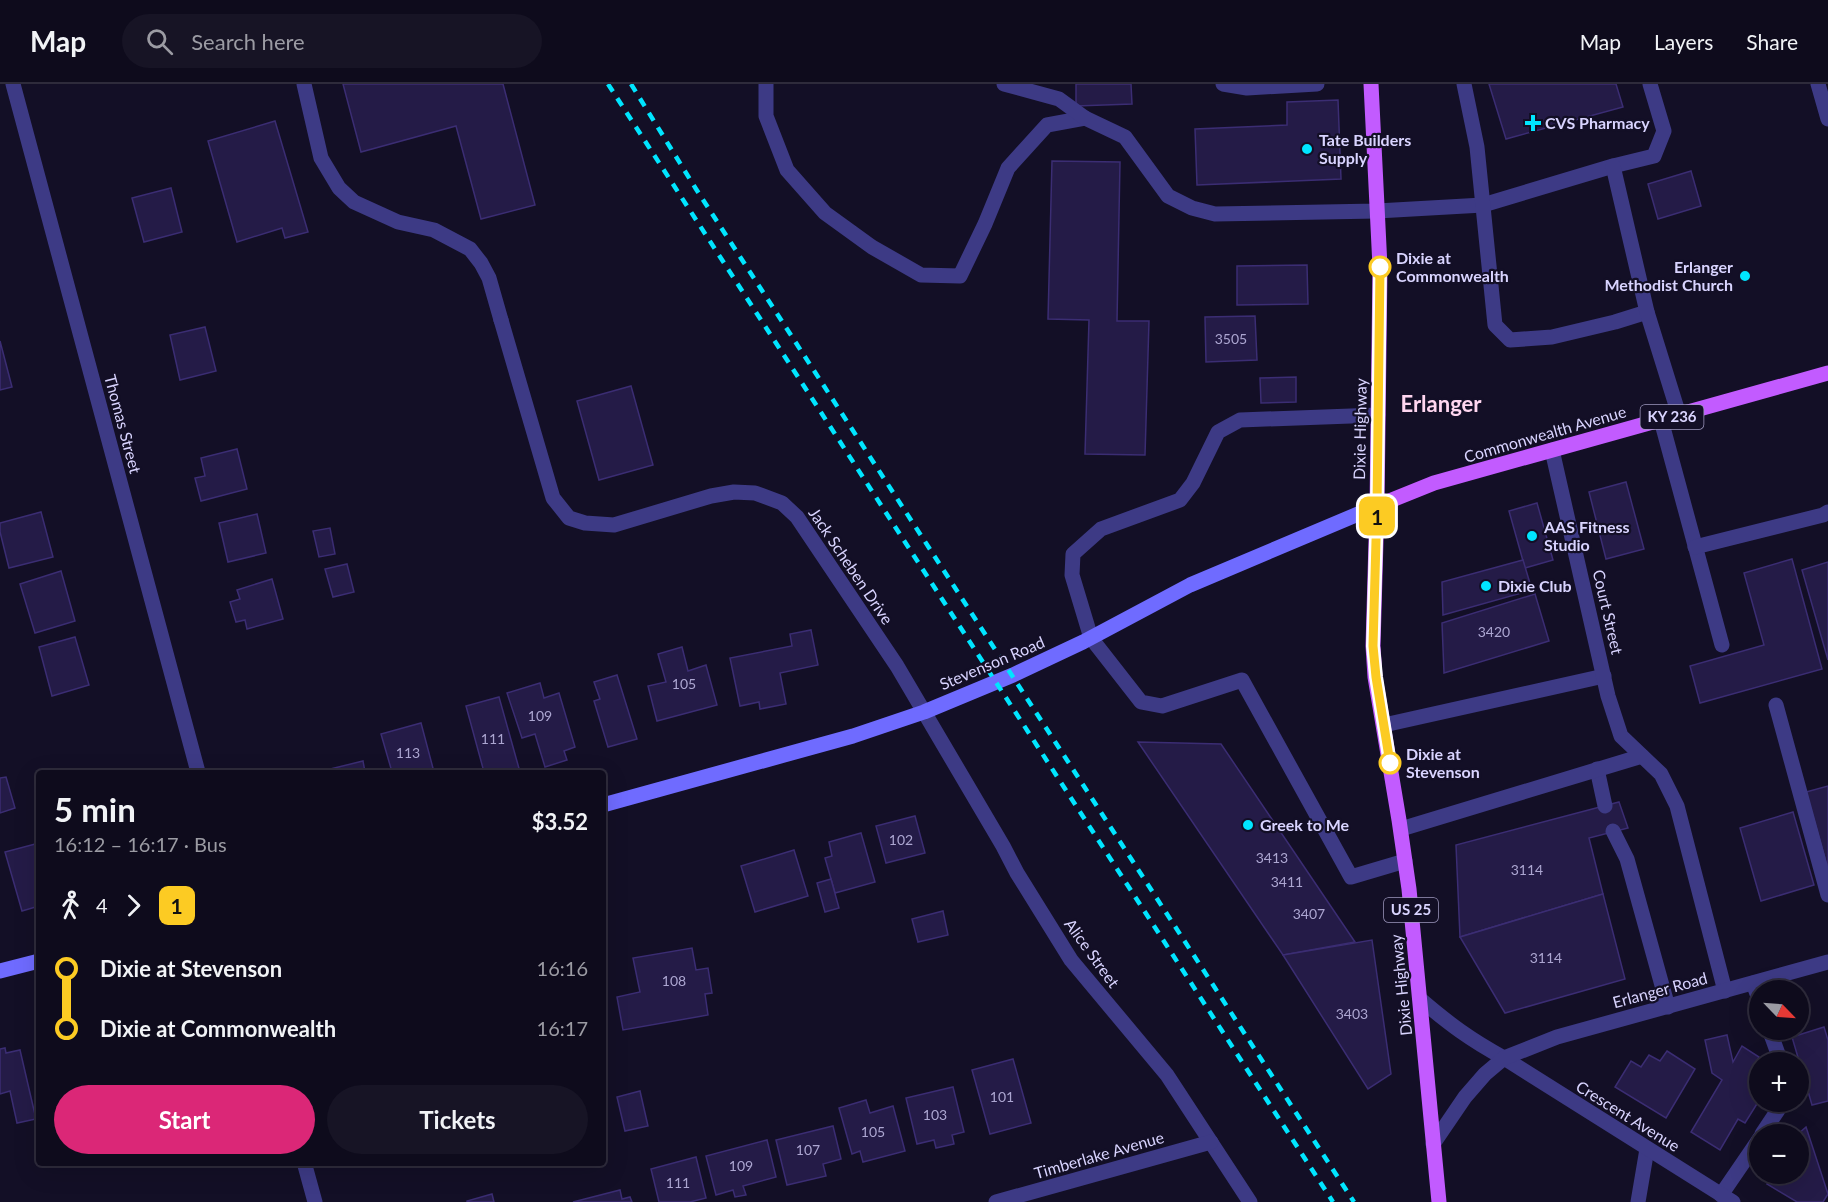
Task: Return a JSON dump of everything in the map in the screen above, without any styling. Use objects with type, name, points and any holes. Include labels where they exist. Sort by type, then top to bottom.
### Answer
[{"type":"main road","name":"Dixie Highway","points":[[1371,84],[1380,267],[1373,646],[1405,861],[1438,1202]]},
{"type":"main road","name":"Commonwealth Avenue","points":[[1377,506],[1434,483],[1828,373]]},
{"type":"main road","name":"Stevenson Road","points":[[606,805],[853,736],[924,712],[1012,675],[1091,638],[1190,585],[1377,506]]},
{"type":"main road","points":[[0,971],[36,962]]},
{"type":"street","name":"Thomas Street","points":[[13,84],[197,770]]},
{"type":"street","name":"Jack Scheben Drive","points":[[304,84],[321,158],[339,188],[354,202],[398,222],[434,230],[470,249],[482,263],[489,278],[553,498],[569,518],[585,523],[614,525],[711,496],[734,492],[755,494],[782,503],[803,527],[897,666],[924,712]]},
{"type":"street","points":[[766,84],[766,116],[787,170],[825,213],[872,247],[921,275],[960,276],[1008,168],[1047,125],[1085,118]]},
{"type":"street","points":[[1004,84],[1059,99],[1085,118],[1125,137],[1168,196],[1192,208],[1215,214],[1377,211],[1483,205],[1654,156],[1664,130],[1650,84]]},
{"type":"street","points":[[1223,84],[1247,88],[1317,84]]},
{"type":"street","points":[[1464,84],[1477,147],[1495,325],[1510,340],[1552,337],[1647,312]]},
{"type":"street","points":[[1818,84],[1828,119]]},
{"type":"street","points":[[1613,166],[1647,312],[1679,415]]},
{"type":"street","points":[[1378,415],[1240,420],[1218,432],[1193,483],[1180,500],[1101,529],[1073,554],[1072,575],[1091,638],[1141,702],[1162,706],[1242,680],[1351,877],[1405,861]]},
{"type":"street","points":[[1661,420],[1722,645]]},
{"type":"street","name":"Court Street","points":[[1552,450],[1604,676],[1621,736],[1661,774],[1677,806],[1725,991]]},
{"type":"street","points":[[1695,547],[1824,515],[1828,512]]},
{"type":"street","points":[[1384,725],[1604,676]]},
{"type":"street","points":[[1776,705],[1828,895]]},
{"type":"street","name":"Alice Street","points":[[924,712],[1017,873],[1071,960],[1167,1075],[1250,1202]]},
{"type":"street","points":[[1401,829],[1641,756]]},
{"type":"street","points":[[1597,769],[1605,806]]},
{"type":"street","points":[[1613,831],[1627,859],[1668,1007]]},
{"type":"street","name":"Erlanger Road","points":[[1764,980],[1828,962]]},
{"type":"street","name":"Erlanger Road","points":[[1433,1144],[1465,1097],[1485,1074],[1504,1059],[1557,1037],[1749,984]]},
{"type":"street","points":[[1420,999],[1454,1028],[1504,1059]]},
{"type":"street","name":"Crescent Avenue","points":[[1504,1059],[1727,1199]]},
{"type":"street","name":"Timberlake Avenue","points":[[996,1202],[1211,1142]]},
{"type":"street","points":[[1638,1202],[1647,1149]]},
{"type":"street","points":[[1727,1199],[1749,1158]]},
{"type":"street","points":[[305,1166],[315,1202]]},
{"type":"building","points":[[343,84],[503,84],[535,205],[481,219],[456,126],[361,152]]},
{"type":"building","points":[[1076,84],[1131,84],[1132,104],[1076,106]]},
{"type":"building","name":"CVS Pharmacy","points":[[1489,84],[1616,84],[1623,107],[1506,139]]},
{"type":"building","points":[[1338,100],[1341,179],[1197,185],[1195,129],[1287,125],[1287,102]]},
{"type":"building","points":[[275,121],[308,232],[285,238],[282,228],[237,242],[208,141]]},
{"type":"building","points":[[1052,161],[1120,162],[1117,321],[1149,321],[1145,455],[1085,454],[1089,320],[1048,319]]},
{"type":"building","points":[[1691,171],[1701,206],[1658,219],[1648,184]]},
{"type":"building","points":[[171,188],[182,232],[144,242],[132,198]]},
{"type":"building","points":[[1307,265],[1308,304],[1237,305],[1237,266]]},
{"type":"building","points":[[1255,316],[1257,360],[1206,362],[1205,317]]},
{"type":"building","points":[[205,327],[216,371],[180,380],[170,335]]},
{"type":"building","points":[[0,341],[12,387],[0,390]]},
{"type":"building","points":[[1296,377],[1296,402],[1261,403],[1260,378]]},
{"type":"building","points":[[631,386],[653,465],[599,480],[577,401]]},
{"type":"building","points":[[237,449],[247,489],[201,501],[195,478],[205,476],[201,458]]},
{"type":"building","points":[[1626,482],[1644,549],[1606,559],[1589,492]]},
{"type":"building","points":[[1537,503],[1553,560],[1525,568],[1509,511]]},
{"type":"building","points":[[41,512],[53,557],[9,568],[0,523]]},
{"type":"building","points":[[257,514],[266,553],[228,562],[219,523]]},
{"type":"building","points":[[330,528],[335,554],[319,557],[313,531]]},
{"type":"building","points":[[1792,559],[1822,669],[1700,703],[1690,666],[1764,645],[1744,573]]},
{"type":"building","name":"Dixie Club","points":[[1523,560],[1532,590],[1443,615],[1442,582]]},
{"type":"building","points":[[1828,562],[1828,660],[1802,570]]},
{"type":"building","points":[[347,564],[354,592],[333,597],[325,569]]},
{"type":"building","points":[[61,571],[75,621],[35,633],[20,584]]},
{"type":"building","points":[[272,579],[283,619],[247,629],[245,620],[236,622],[230,602],[240,599],[237,590]]},
{"type":"building","points":[[1535,594],[1549,641],[1444,673],[1442,623]]},
{"type":"building","points":[[811,630],[818,665],[780,673],[786,704],[760,709],[759,702],[740,706],[730,658],[792,646],[790,634]]},
{"type":"building","points":[[75,637],[89,685],[52,696],[39,647]]},
{"type":"building","points":[[682,647],[688,671],[706,665],[717,705],[657,721],[648,686],[666,682],[658,654]]},
{"type":"building","points":[[617,675],[637,739],[608,747],[594,701],[600,699],[594,682]]},
{"type":"building","points":[[540,683],[544,698],[559,693],[575,747],[564,751],[567,760],[545,767],[535,734],[522,738],[507,693]]},
{"type":"building","points":[[499,697],[519,770],[483,770],[466,706]]},
{"type":"building","points":[[421,723],[433,770],[391,770],[381,734]]},
{"type":"building","points":[[1138,742],[1221,744],[1355,942],[1283,955]]},
{"type":"building","points":[[363,761],[365,770],[326,770]]},
{"type":"building","points":[[6,777],[15,808],[0,813],[0,778]]},
{"type":"building","points":[[1828,786],[1828,869],[1806,792]]},
{"type":"building","points":[[1619,802],[1628,828],[1589,838],[1603,894],[1460,937],[1456,845]]},
{"type":"building","points":[[1793,812],[1814,885],[1761,901],[1740,828]]},
{"type":"building","points":[[915,816],[925,853],[886,863],[876,826]]},
{"type":"building","points":[[861,833],[875,882],[835,893],[825,858],[832,856],[829,842]]},
{"type":"building","points":[[36,844],[36,907],[22,911],[5,852]]},
{"type":"building","points":[[794,850],[808,896],[755,912],[741,866]]},
{"type":"building","points":[[831,879],[839,908],[825,912],[817,883]]},
{"type":"building","points":[[1603,894],[1625,979],[1505,1013],[1460,937]]},
{"type":"building","points":[[943,911],[948,935],[918,942],[912,919]]},
{"type":"building","points":[[1372,940],[1391,1074],[1368,1089],[1283,955]]},
{"type":"building","points":[[692,948],[696,970],[708,968],[712,993],[705,994],[708,1015],[623,1030],[617,997],[640,992],[633,958]]},
{"type":"building","points":[[1824,1027],[1828,1040],[1828,1101],[1812,1105],[1809,1095],[1809,1052],[1796,1052],[1793,1040],[1809,1040],[1809,1032]]},
{"type":"building","points":[[1727,1035],[1733,1062],[1742,1046],[1751,1052],[1749,1052],[1749,1112],[1752,1112],[1745,1123],[1738,1119],[1720,1150],[1691,1132],[1722,1080],[1712,1073],[1705,1040]]},
{"type":"building","points":[[5,1048],[6,1053],[20,1050],[36,1119],[17,1123],[10,1091],[0,1094],[0,1049]]},
{"type":"building","points":[[1667,1051],[1695,1069],[1666,1118],[1615,1087],[1631,1061],[1641,1067],[1649,1055],[1660,1061]]},
{"type":"building","points":[[1013,1059],[1031,1123],[990,1134],[972,1070]]},
{"type":"building","points":[[953,1087],[964,1132],[952,1135],[954,1144],[936,1148],[934,1140],[917,1144],[906,1098]]},
{"type":"building","points":[[640,1091],[648,1126],[625,1131],[617,1097]]},
{"type":"building","points":[[866,1100],[870,1113],[893,1106],[905,1151],[863,1162],[860,1151],[852,1154],[839,1108]]},
{"type":"building","points":[[833,1126],[841,1159],[823,1164],[826,1176],[787,1185],[776,1140]]},
{"type":"building","points":[[1809,1136],[1828,1194],[1823,1202],[1797,1202],[1767,1184],[1809,1184]]},
{"type":"building","points":[[767,1140],[776,1177],[743,1186],[746,1195],[735,1197],[733,1190],[716,1195],[706,1156]]},
{"type":"building","points":[[696,1157],[706,1198],[690,1202],[659,1202],[651,1169]]},
{"type":"building","points":[[620,1190],[622,1199],[630,1197],[632,1202],[573,1202]]},
{"type":"building","points":[[492,1194],[494,1202],[467,1202],[467,1201]]},
{"type":"railway","points":[[608,84],[1333,1202]]},
{"type":"railway","points":[[631,84],[696,189],[1354,1202]]},
{"type":"bus line","name":"1","points":[[1380,267],[1373,646],[1390,763]]},
{"type":"place","name":"CVS Pharmacy","points":[[1533,123]]},
{"type":"place","name":"Tate Builders Supply","points":[[1307,149]]},
{"type":"place","name":"Dixie at Commonwealth","points":[[1380,267]]},
{"type":"place","name":"Erlanger Methodist Church","points":[[1745,276]]},
{"type":"place","name":"AAS Fitness Studio","points":[[1532,536]]},
{"type":"place","name":"Dixie Club","points":[[1486,586]]},
{"type":"place","name":"Dixie at Stevenson","points":[[1390,763]]},
{"type":"place","name":"Greek to Me","points":[[1248,825]]},
{"type":"district","name":"Erlanger","points":[[1441,404]]}]
